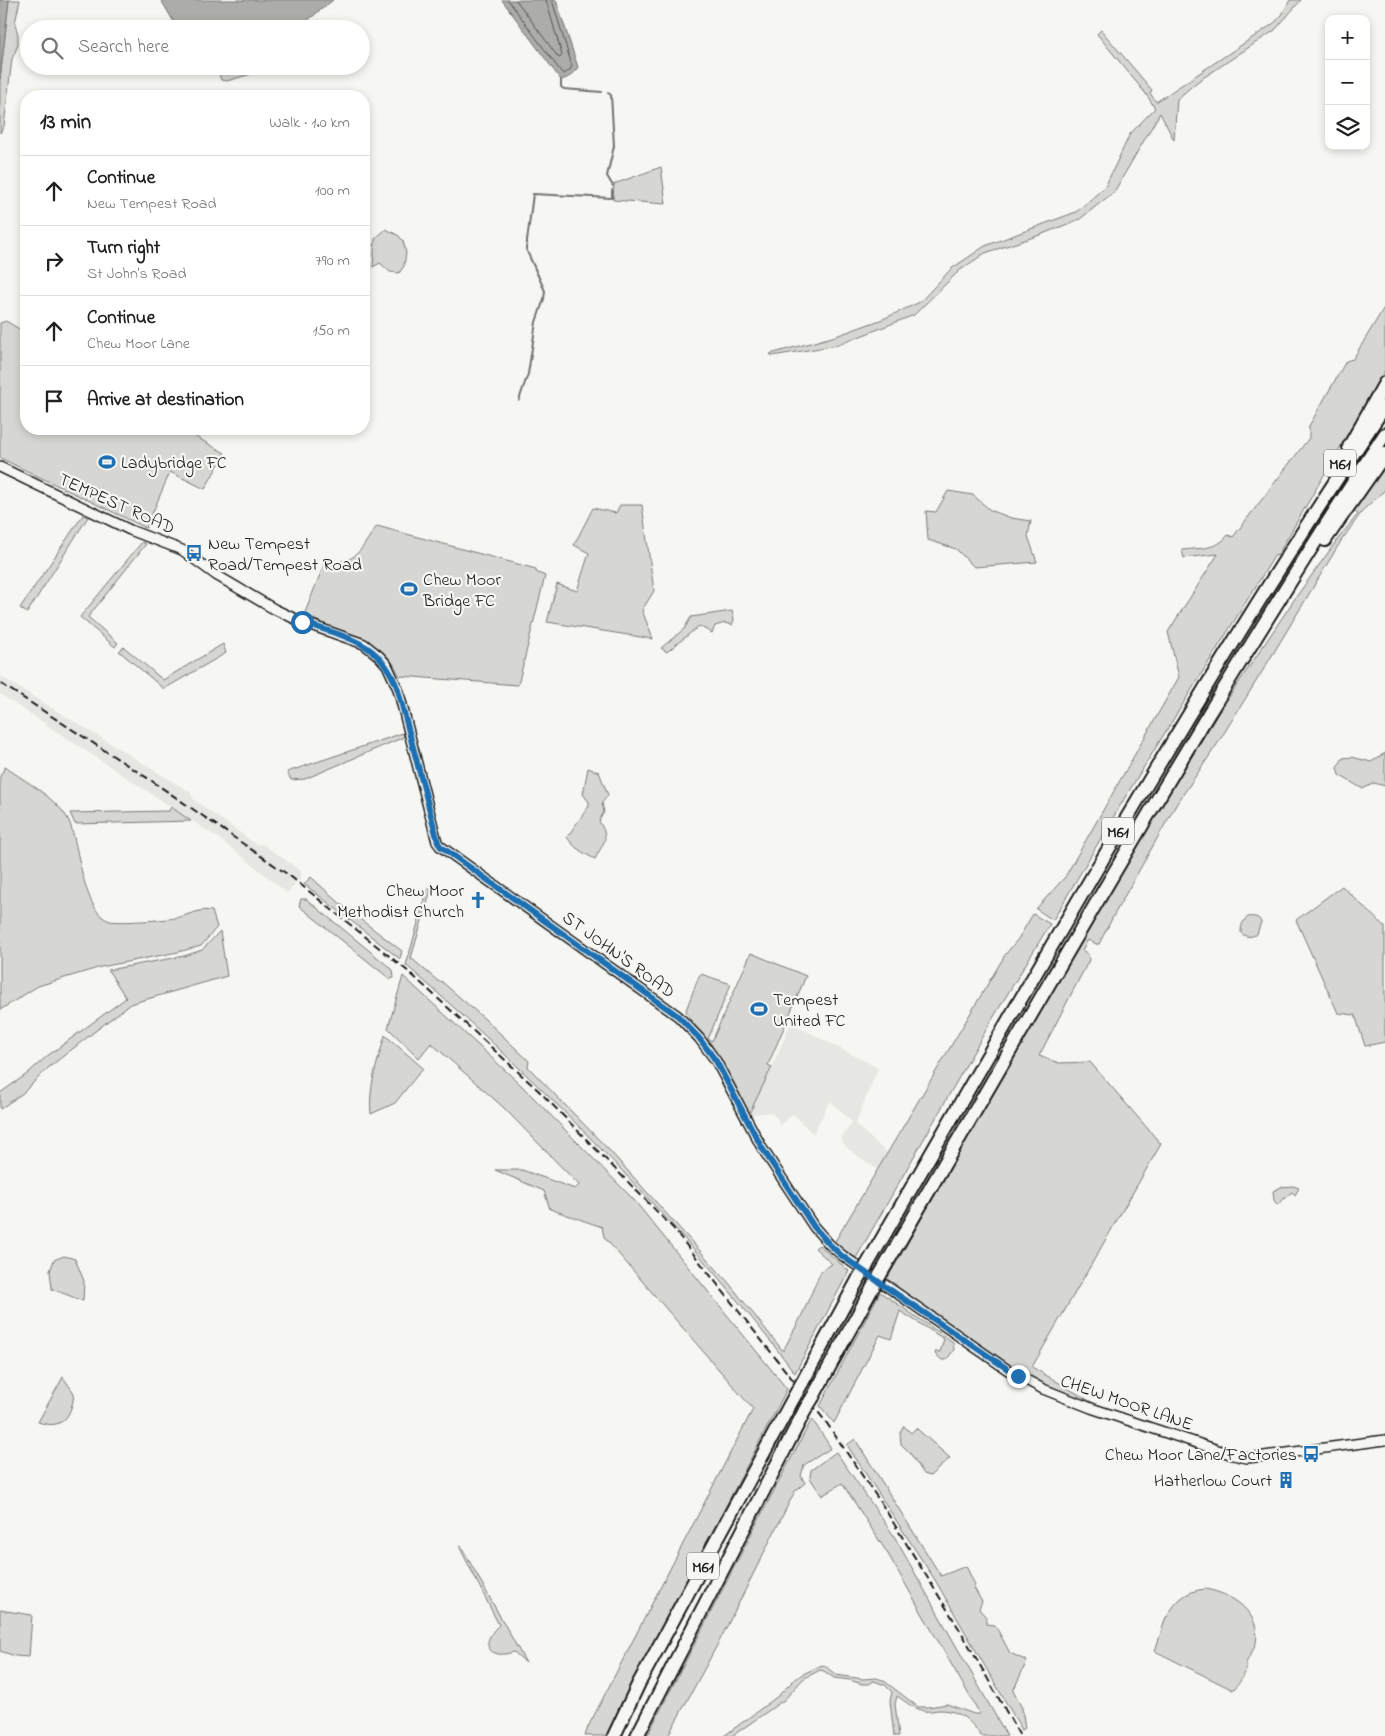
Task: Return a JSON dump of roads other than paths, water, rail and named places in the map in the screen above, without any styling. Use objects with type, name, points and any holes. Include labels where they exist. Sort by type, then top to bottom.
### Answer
[{"type":"highway","name":"M61","points":[[1295,544],[1385,383]]},
{"type":"highway","name":"M61","points":[[614,1736],[644,1675],[859,1278],[1096,867],[1295,544],[1385,406]]},
{"type":"highway","name":"M61","points":[[637,1736],[805,1410],[879,1287],[880,1275],[1113,872],[1345,493],[1385,434]]},
{"type":"highway","name":"M61","points":[[1256,637],[1385,454]]},
{"type":"street","name":"TEMPEST ROAD","points":[[0,467],[130,530],[182,550],[216,575],[274,609],[302,622],[364,644],[390,669],[398,690]]},
{"type":"street","name":"ST JOHN'S ROAD","points":[[398,690],[440,846],[678,1016],[699,1038],[716,1061],[762,1148],[814,1227],[830,1245],[879,1287]]},
{"type":"street","name":"CHEW MOOR LANE","points":[[879,1287],[1008,1370],[1043,1389],[1091,1408],[1233,1455],[1247,1458],[1385,1440]]},
{"type":"water","points":[[0,0],[9,0],[0,79]]},
{"type":"water","points":[[161,0],[333,0],[308,20],[173,20]]},
{"type":"water","points":[[502,0],[556,0],[578,67],[573,74],[561,80]]},
{"type":"waterway","points":[[561,80],[561,87],[564,89],[602,92]]},
{"type":"waterway","points":[[608,93],[611,95],[614,146],[607,176],[613,186]]},
{"type":"waterway","points":[[519,400],[528,374],[536,322],[545,291],[526,249],[533,194],[612,198],[612,190]]},
{"type":"railway","points":[[0,683],[152,781],[290,876],[409,972],[539,1091],[673,1228],[826,1422],[883,1506],[963,1635],[1020,1736]]},
{"type":"place","name":"Ladybridge FC","points":[[107,462]]},
{"type":"place","name":"New Tempest Road/Tempest Road","points":[[194,553]]},
{"type":"place","name":"Chew Moor Bridge FC","points":[[409,589]]},
{"type":"place","name":"Chew Moor Methodist Church","points":[[478,900]]},
{"type":"place","name":"Tempest United FC","points":[[759,1009]]},
{"type":"place","name":"Chew Moor Lane/Factories","points":[[1311,1454]]},
{"type":"place","name":"Hatherlow Court","points":[[1286,1480]]}]
